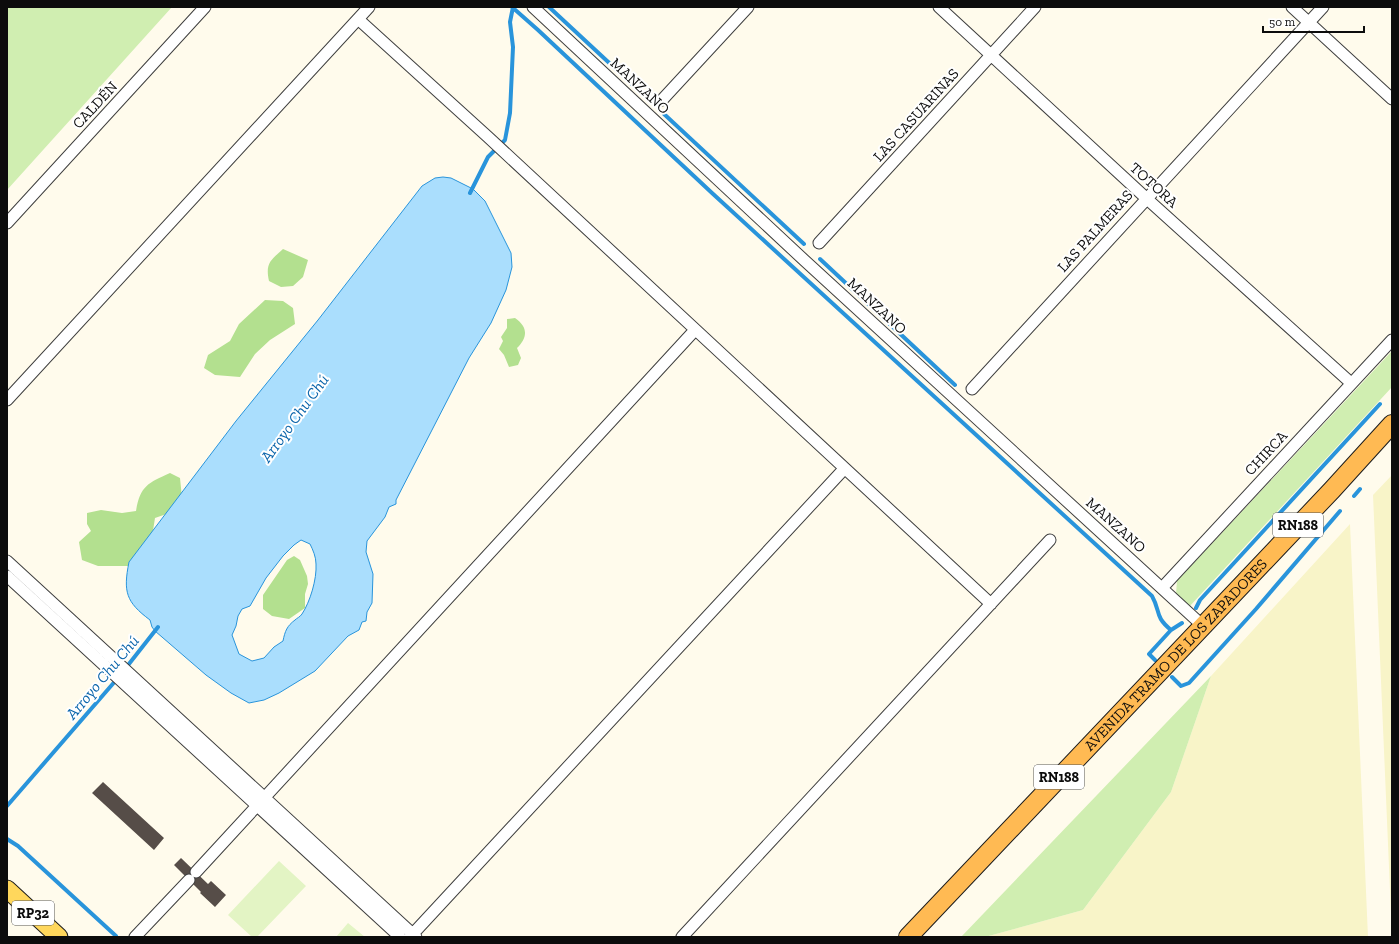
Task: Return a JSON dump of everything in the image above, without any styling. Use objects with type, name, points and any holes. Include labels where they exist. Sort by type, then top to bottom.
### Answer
[{"type":"highway","name":"AVENIDA TRAMO DE LOS ZAPADORES","points":[[915,934],[1392,424]]},
{"type":"main road","name":"RP32","points":[[7,889],[59,937]]},
{"type":"street","name":"CALDÉN","points":[[7,222],[205,7]]},
{"type":"street","points":[[7,400],[369,7]]},
{"type":"street","name":"MANZANO","points":[[533,7],[1204,626]]},
{"type":"street","points":[[662,100],[748,7]]},
{"type":"street","name":"TOTORA","points":[[939,7],[1146,198],[1351,383]]},
{"type":"street","name":"LAS CASUARINAS","points":[[819,243],[1035,7]]},
{"type":"street","points":[[1292,7],[1392,99]]},
{"type":"street","name":"LAS PALMERAS","points":[[972,389],[1323,7]]},
{"type":"street","points":[[358,19],[488,137],[991,604]]},
{"type":"street","points":[[135,937],[193,876],[695,330]]},
{"type":"street","name":"CHIRCA","points":[[1162,588],[1392,340]]},
{"type":"street","points":[[7,561],[116,668],[124,683],[413,936],[844,469]]},
{"type":"street","points":[[682,937],[1050,540]]},
{"type":"street","points":[[7,576],[116,668],[131,674],[400,937]]},
{"type":"shaded area","points":[[1392,475],[1392,937],[1373,495]]},
{"type":"shaded area","points":[[1350,524],[1368,937],[985,937],[1083,910],[1171,792],[1211,676]]},
{"type":"green space","points":[[7,7],[172,7],[7,190]]},
{"type":"green space","points":[[283,249],[308,260],[303,277],[293,286],[281,287],[269,281],[268,270],[270,262]]},
{"type":"green space","points":[[265,300],[283,301],[293,308],[295,324],[270,340],[255,354],[240,377],[215,375],[204,368],[208,355],[230,341],[239,324]]},
{"type":"green space","points":[[515,318],[522,325],[525,336],[517,348],[521,358],[518,365],[509,367],[504,355],[499,349],[503,341],[501,337],[507,328],[507,319]]},
{"type":"green space","points":[[1392,351],[1392,387],[1190,606],[1176,594],[1177,581]]},
{"type":"green space","points":[[170,473],[180,478],[182,498],[175,511],[155,518],[152,537],[135,566],[98,566],[82,560],[79,542],[91,531],[87,524],[87,513],[101,510],[122,513],[136,511],[140,496],[146,486]]},
{"type":"green space","points":[[294,556],[300,560],[307,576],[308,584],[305,594],[305,608],[289,619],[272,616],[263,609],[263,595],[287,560]]},
{"type":"green space","points":[[1211,676],[1171,792],[1083,910],[985,937],[961,937]]},
{"type":"green space","points":[[279,861],[306,886],[257,937],[252,937],[228,915]]},
{"type":"green space","points":[[348,923],[365,937],[336,937]]},
{"type":"water","points":[[435,178],[451,178],[473,189],[485,201],[511,253],[512,267],[506,290],[491,323],[469,358],[396,500],[396,504],[389,507],[385,517],[367,541],[366,552],[373,574],[372,603],[367,612],[366,621],[362,622],[359,630],[348,636],[315,671],[279,693],[264,700],[249,703],[231,693],[206,675],[155,631],[150,620],[136,608],[128,596],[126,581],[129,562],[236,421],[318,320],[422,186]],"holes":[[[301,540],[310,544],[315,559],[316,570],[310,597],[302,614],[288,627],[283,641],[274,647],[264,658],[252,661],[239,654],[232,635],[238,616],[242,609],[250,606],[266,578],[283,556],[294,545]]]},
{"type":"building","points":[[103,782],[164,838],[154,850],[92,793]]},
{"type":"building","points":[[181,858],[208,884],[211,881],[226,895],[215,907],[174,865]]},
{"type":"waterway","points":[[512,7],[712,193],[1152,596],[1162,621],[1171,630],[1149,654],[1155,660]]},
{"type":"waterway","name":"Arroyo Chu Chú","points":[[470,193],[488,157],[505,140],[510,113],[513,47],[510,22],[513,7]]},
{"type":"waterway","points":[[549,7],[648,99]]},
{"type":"waterway","points":[[664,114],[804,244]]},
{"type":"waterway","points":[[820,259],[955,385]]},
{"type":"waterway","points":[[1196,608],[1200,600],[1380,404]]},
{"type":"waterway","points":[[1354,496],[1360,489]]},
{"type":"waterway","points":[[1172,677],[1181,686],[1189,683],[1256,609],[1340,511]]},
{"type":"waterway","points":[[1171,630],[1182,623]]},
{"type":"waterway","name":"Arroyo Chu Chú","points":[[125,669],[158,627]]},
{"type":"waterway","name":"Arroyo Chu Chú","points":[[7,806],[117,679]]},
{"type":"waterway","points":[[7,839],[18,846],[116,936]]}]
